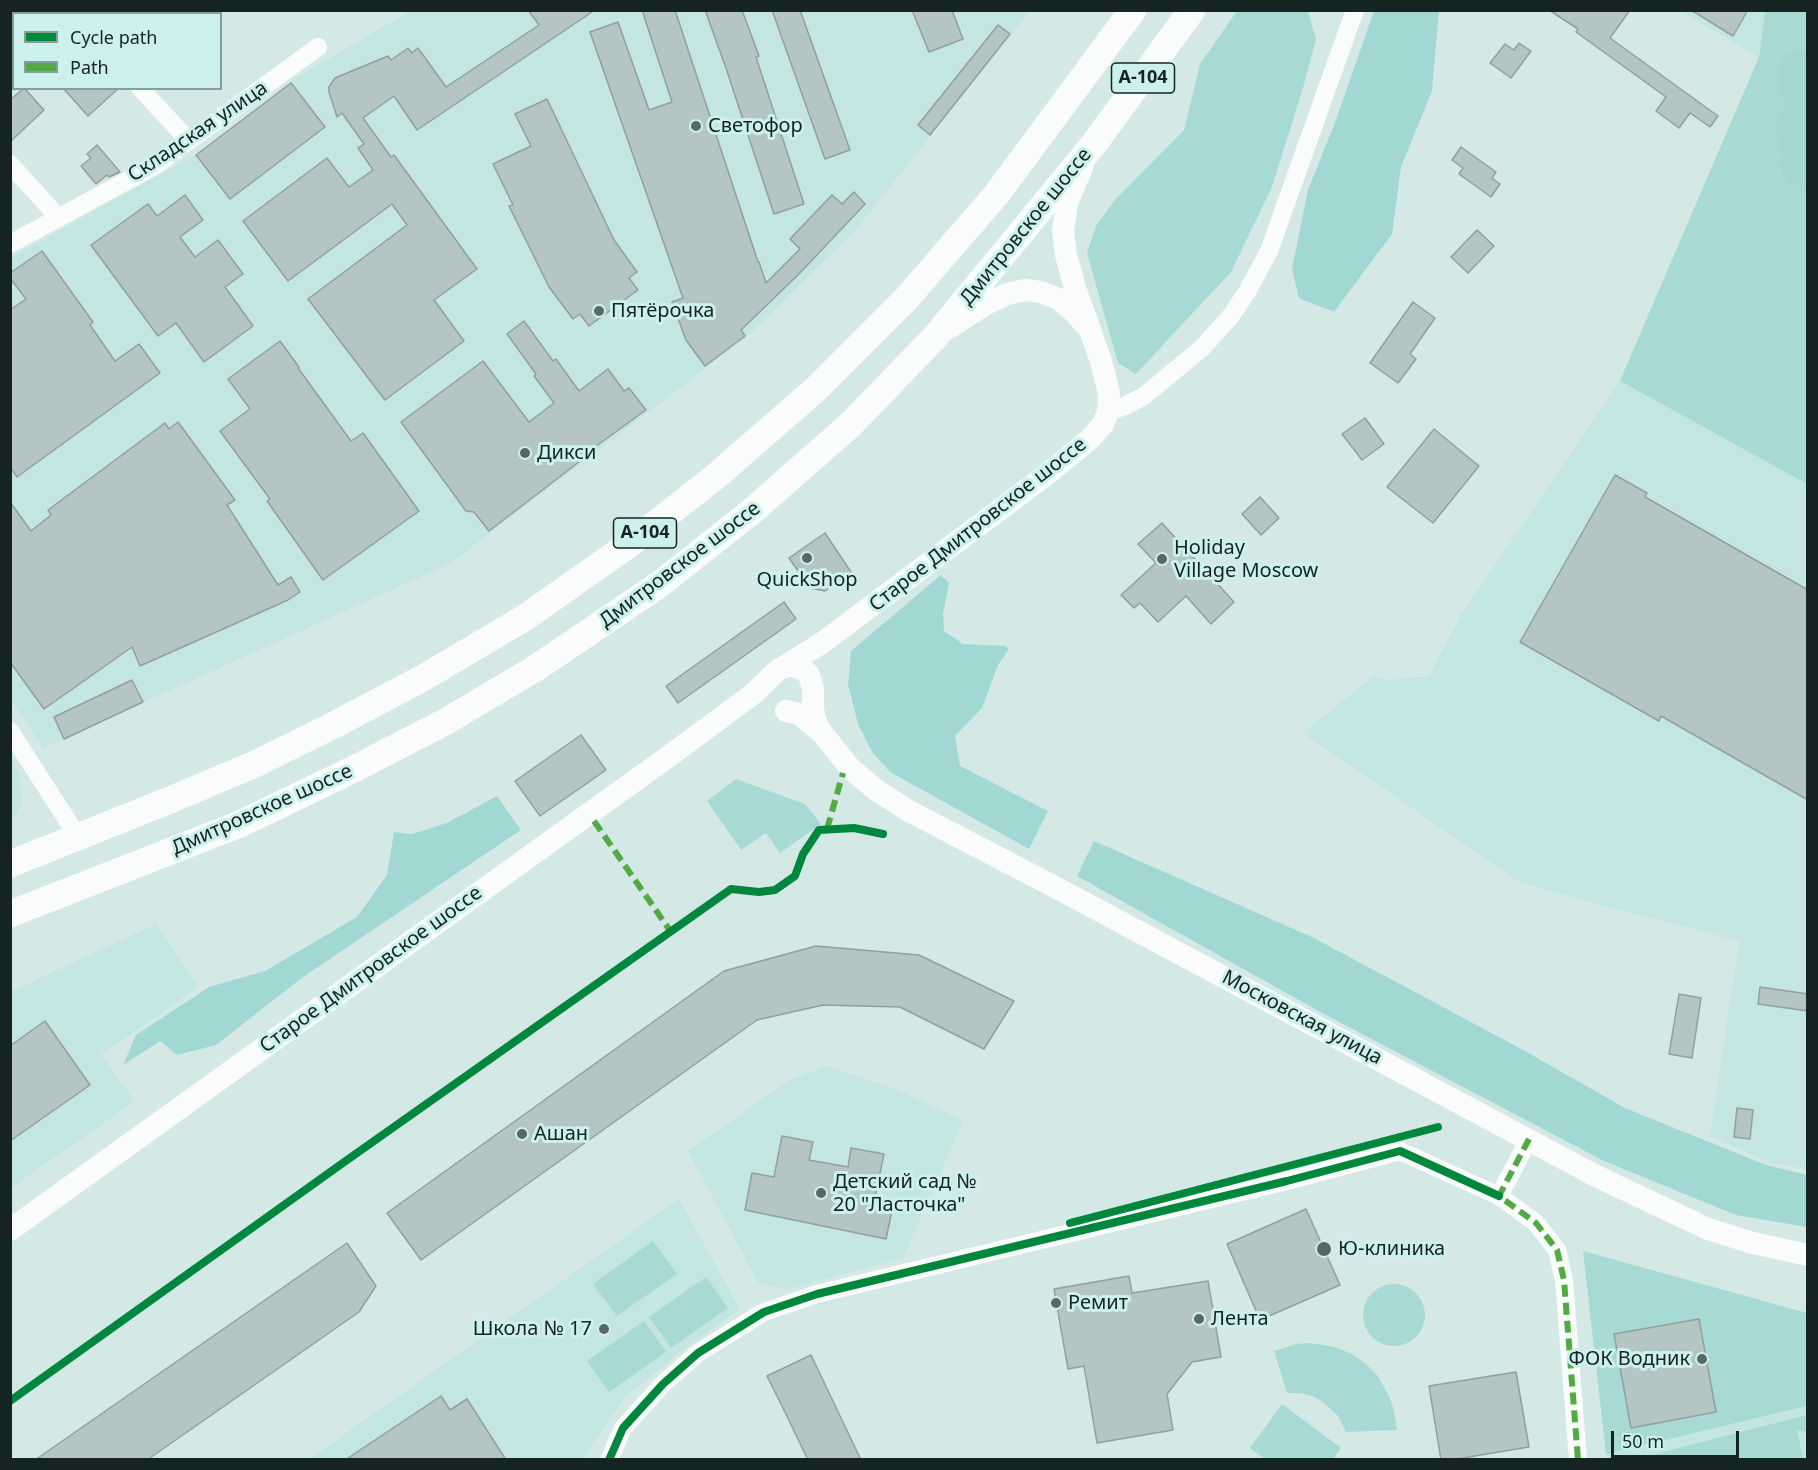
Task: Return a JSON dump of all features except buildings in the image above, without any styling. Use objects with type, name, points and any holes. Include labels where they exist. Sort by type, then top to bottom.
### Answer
[{"type":"highway","name":"А-104","points":[[10,864],[255,764],[413,684],[526,617],[640,536],[715,477],[816,389],[906,299],[996,195],[1133,10]]},
{"type":"highway","name":"Дмитровское шоссе","points":[[10,914],[249,819],[354,770],[435,727],[536,668],[660,584],[751,512],[851,424],[936,336],[1093,145],[1192,10]]},
{"type":"main road","name":"А-104","points":[[1093,145],[1067,203],[1063,231],[1066,255],[1101,361],[1109,393],[1108,412]]},
{"type":"main road","name":"А-104","points":[[936,336],[986,304],[1007,294],[1025,290],[1041,292],[1059,299],[1091,331]]},
{"type":"main road","name":"Старое Дмитровское шоссе","points":[[10,1230],[732,710],[777,673],[822,643],[1050,472],[1091,438],[1103,424],[1108,412]]},
{"type":"main road","name":"Старое Дмитровское шоссе","points":[[732,710],[749,702],[764,702],[780,707],[800,709],[810,700],[813,656],[822,643]]},
{"type":"main road","points":[[780,707],[768,693],[777,673],[798,667],[811,685]]},
{"type":"main road","name":"Московская улица","points":[[811,685],[815,720],[823,734],[850,768],[876,790],[909,811],[1066,892],[1596,1176],[1708,1229],[1753,1243],[1808,1255]]},
{"type":"main road","name":"Московская улица","points":[[780,707],[799,714],[823,734]]},
{"type":"street","points":[[1108,412],[1144,396],[1202,348],[1230,318],[1246,292],[1269,251],[1355,10]]},
{"type":"street","name":"Складская улица","points":[[10,244],[156,165],[318,47]]},
{"type":"street","points":[[142,90],[189,141]]},
{"type":"street","points":[[10,164],[59,218]]},
{"type":"street","points":[[10,731],[78,837]]},
{"type":"street","points":[[1499,1196],[1529,1139]]},
{"type":"street","points":[[609,1460],[623,1428],[663,1384],[698,1353],[764,1312],[806,1298],[918,1269],[1287,1181],[1400,1151],[1499,1196],[1536,1223],[1557,1250],[1564,1280],[1578,1460]]},
{"type":"shaded area","points":[[410,11],[1030,11],[859,226],[748,336],[451,563],[43,748],[11,700],[10,258],[195,155],[296,78]]},
{"type":"shaded area","points":[[1237,11],[1308,11],[1316,39],[1303,88],[1272,187],[1231,272],[1136,374],[1118,363],[1087,253],[1096,226],[1115,200],[1184,130],[1200,64]]},
{"type":"shaded area","points":[[1374,11],[1439,11],[1432,91],[1401,167],[1392,234],[1334,312],[1299,298],[1292,269],[1308,190],[1336,120]]},
{"type":"shaded area","points":[[1680,11],[1765,11],[1759,57]]},
{"type":"shaded area","points":[[1765,11],[1807,11],[1807,53],[1800,51],[1779,90],[1786,106],[1793,185],[1807,187],[1807,484],[1620,381],[1759,57]]},
{"type":"shaded area","points":[[1800,51],[1807,53],[1807,187],[1793,185],[1782,173],[1776,120],[1786,106],[1779,90],[1783,55]]},
{"type":"shaded area","points":[[1620,381],[1807,484],[1807,1169],[1769,1162],[1710,1136],[1739,941],[1519,882],[1303,733],[1373,676],[1385,680],[1429,676],[1461,615]]},
{"type":"shaded area","points":[[941,575],[949,583],[943,613],[944,631],[963,644],[1005,646],[1009,649],[998,665],[982,708],[955,736],[960,766],[1048,811],[1029,849],[890,772],[872,752],[858,724],[848,684],[851,651]]},
{"type":"shaded area","points":[[11,754],[19,775],[22,803],[11,821]]},
{"type":"shaded area","points":[[736,779],[805,804],[821,824],[780,853],[766,833],[741,850],[707,801]]},
{"type":"shaded area","points":[[497,796],[521,830],[303,977],[216,1045],[177,1055],[160,1041],[123,1065],[136,1035],[209,987],[265,971],[357,917],[387,875],[394,832],[412,834],[447,823]]},
{"type":"shaded area","points":[[1094,841],[1314,938],[1525,1051],[1625,1108],[1766,1165],[1807,1175],[1807,1227],[1736,1215],[1604,1161],[1324,1014],[1077,876]]},
{"type":"shaded area","points":[[156,924],[197,984],[197,988],[101,1055],[135,1101],[11,1188],[10,992]]},
{"type":"shaded area","name":"Детский сад № 20 \"Ласточка\"","points":[[826,1066],[897,1089],[963,1121],[903,1258],[788,1289],[759,1284],[688,1151],[790,1080]]},
{"type":"shaded area","name":"Школа № 17","points":[[679,1199],[740,1309],[685,1348],[625,1397],[584,1459],[308,1460]]},
{"type":"shaded area","points":[[653,1241],[677,1274],[617,1316],[593,1284]]},
{"type":"shaded area","name":"ФОК Водник","points":[[1583,1251],[1807,1313],[1807,1406],[1606,1454]]},
{"type":"shaded area","points":[[706,1277],[728,1308],[671,1348],[649,1317]]},
{"type":"shaded area","points":[[1394,1284],[1411,1289],[1416,1293],[1420,1298],[1425,1315],[1420,1332],[1416,1337],[1411,1341],[1394,1346],[1377,1341],[1372,1337],[1368,1332],[1363,1315],[1368,1298],[1372,1293],[1377,1289]]},
{"type":"shaded area","points":[[644,1321],[666,1352],[609,1392],[587,1361]]},
{"type":"shaded area","points":[[1309,1343],[1338,1348],[1365,1363],[1377,1375],[1389,1396],[1397,1430],[1346,1432],[1338,1416],[1323,1402],[1301,1393],[1287,1393],[1274,1351],[1296,1344]]},
{"type":"shaded area","points":[[1282,1404],[1341,1448],[1333,1459],[1265,1459],[1250,1448]]},
{"type":"shaded area","points":[[1807,1406],[1807,1459],[1607,1460],[1606,1454]]},
{"type":"shaded area","points":[[1807,1415],[1807,1432],[1797,1430],[1803,1459],[1643,1459],[1648,1456]]},
{"type":"marked path","points":[[827,829],[843,773]]},
{"type":"marked path","points":[[594,821],[671,932]]},
{"type":"marked path","points":[[1529,1139],[1499,1196],[1536,1223],[1557,1250],[1564,1280],[1578,1460]]},
{"type":"cycle path","points":[[10,1401],[731,889],[759,892],[775,890],[795,876],[803,854],[819,830],[854,828],[883,834]]},
{"type":"cycle path","points":[[1070,1223],[1438,1127]]},
{"type":"cycle path","points":[[609,1460],[623,1428],[663,1384],[698,1353],[764,1312],[817,1294],[1287,1181],[1400,1151],[1499,1196]]},
{"type":"place","name":"Светофор","points":[[696,126]]},
{"type":"place","name":"Пятёрочка","points":[[599,311]]},
{"type":"place","name":"Дикси","points":[[525,453]]},
{"type":"place","name":"QuickShop","points":[[807,558]]},
{"type":"place","name":"Holiday Village Moscow","points":[[1162,559]]},
{"type":"place","name":"Ашан","points":[[522,1134]]},
{"type":"place","name":"Детский сад № 20 \"Ласточка\"","points":[[821,1193]]},
{"type":"place","name":"Ю-клиника","points":[[1324,1249]]},
{"type":"place","name":"Ремит","points":[[1056,1303]]},
{"type":"place","name":"Лента","points":[[1199,1319]]},
{"type":"place","name":"Школа № 17","points":[[604,1329]]},
{"type":"place","name":"ФОК Водник","points":[[1702,1359]]}]
